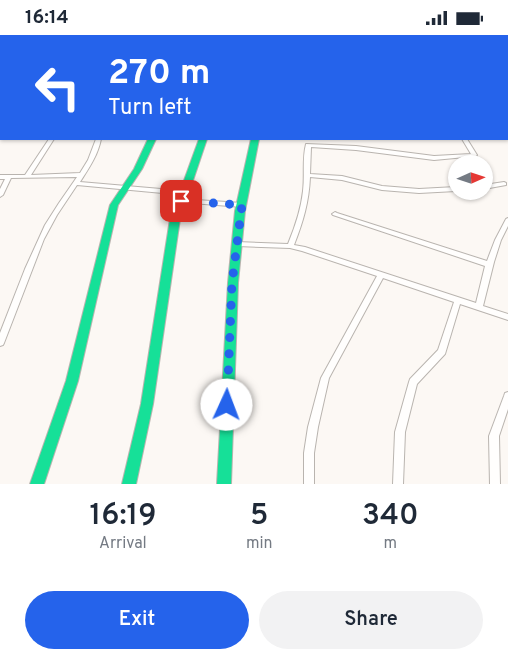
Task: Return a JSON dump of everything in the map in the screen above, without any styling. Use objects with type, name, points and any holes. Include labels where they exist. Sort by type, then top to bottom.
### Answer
[{"type":"street","points":[[27,176],[50,140]]},
{"type":"street","points":[[0,343],[49,224],[96,149],[99,140]]},
{"type":"street","points":[[38,484],[72,381],[114,205],[138,169],[152,140]]},
{"type":"street","points":[[129,484],[146,404],[175,219],[203,140]]},
{"type":"street","points":[[224,484],[229,345],[236,244],[255,140]]},
{"type":"street","points":[[290,246],[299,225],[306,191],[307,146],[447,158],[474,155],[466,140]]},
{"type":"street","points":[[0,177],[80,175]]},
{"type":"street","points":[[306,175],[342,179],[382,188],[420,191],[448,189]]},
{"type":"street","points":[[0,195],[9,177]]},
{"type":"street","points":[[75,183],[127,187],[242,205]]},
{"type":"street","points":[[493,186],[507,185]]},
{"type":"street","points":[[336,214],[490,265]]},
{"type":"street","points":[[479,306],[501,232],[508,220]]},
{"type":"street","points":[[236,244],[290,246],[458,299],[508,317]]},
{"type":"street","points":[[309,484],[312,436],[326,378],[381,275]]},
{"type":"street","points":[[398,484],[400,432],[413,382],[442,352],[458,299]]},
{"type":"street","points":[[495,484],[494,436],[508,396]]},
{"type":"traffic: fast","points":[[37,484],[72,381],[114,205],[138,169],[152,140]]},
{"type":"traffic: fast","points":[[129,484],[147,404],[175,219],[203,140]]},
{"type":"traffic: fast","points":[[224,484],[233,283],[240,211],[255,140]]},
{"type":"route","points":[[181,201],[242,205],[232,283],[227,405]]}]
